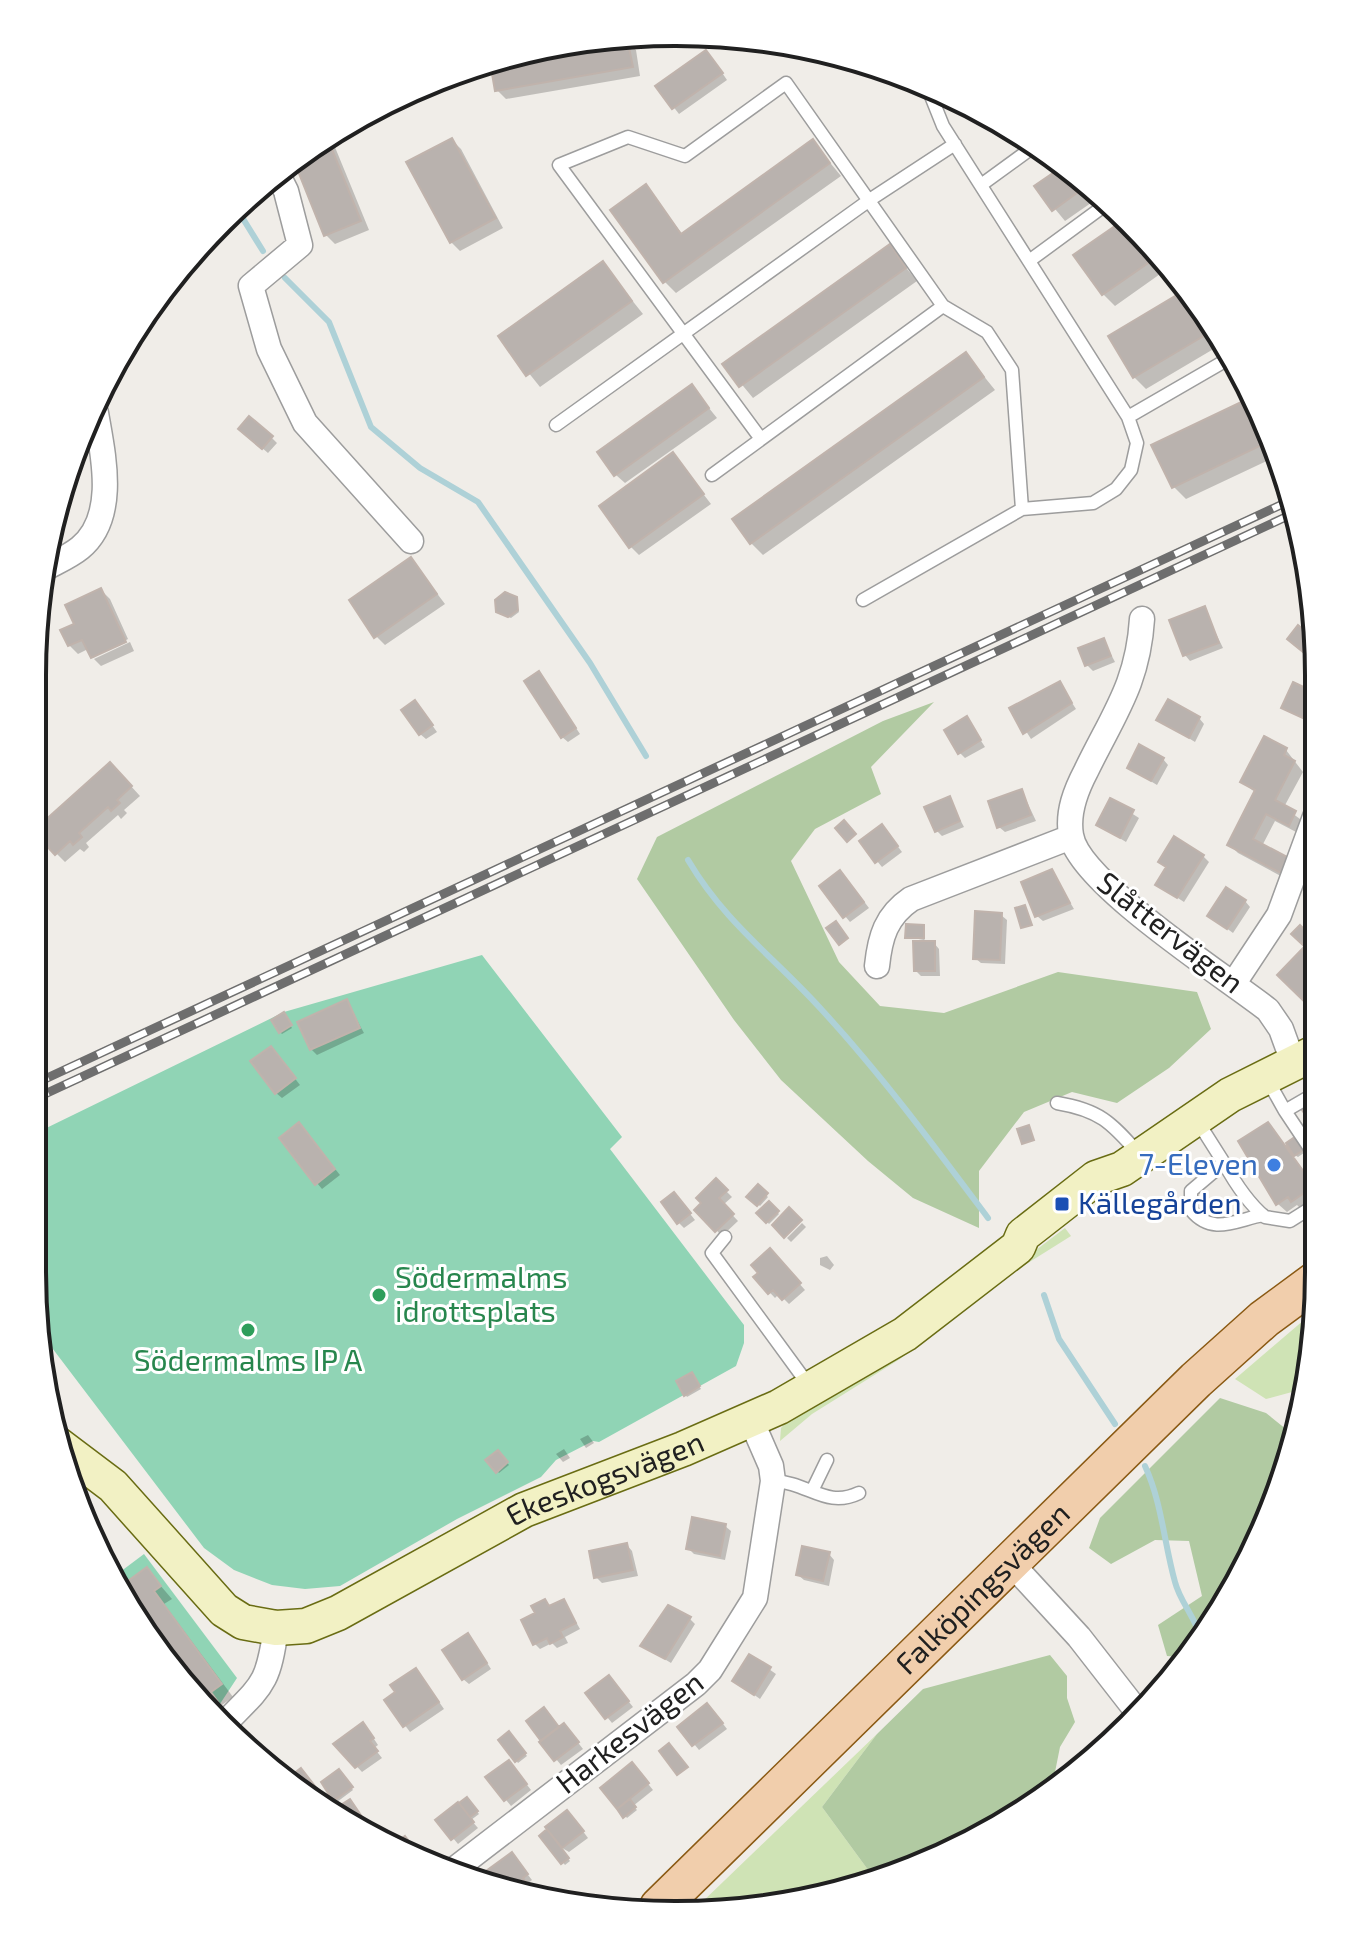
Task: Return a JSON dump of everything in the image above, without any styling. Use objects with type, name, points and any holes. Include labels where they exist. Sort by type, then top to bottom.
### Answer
[{"type":"main road","name":"Falköpingsvägen","points":[[665,1901],[1196,1380],[1264,1319],[1305,1289]]},
{"type":"street","points":[[282,184],[300,245],[251,286],[269,349],[305,423],[411,541]]},
{"type":"street","points":[[57,561],[81,547],[94,531],[101,511],[105,465],[98,426]]},
{"type":"street","points":[[877,966],[885,927],[894,910],[911,899],[1071,837],[1071,809],[1079,785],[1135,672],[1142,619]]},
{"type":"street","name":"Slåttervägen","points":[[1071,837],[1103,884],[1234,983],[1275,1020],[1292,1063]]},
{"type":"street","points":[[1234,983],[1279,915],[1305,844]]},
{"type":"street","name":"Ekeskogsvägen","points":[[276,1628],[306,1626],[338,1613],[524,1510],[751,1420],[811,1389],[905,1334],[1018,1247],[1031,1246],[1105,1190],[1131,1162],[1195,1118],[1292,1063]]},
{"type":"street","name":"Harkesvägen","points":[[462,1864],[703,1679],[755,1598],[773,1481],[771,1466],[751,1420]]},
{"type":"street","points":[[74,1456],[113,1486],[224,1610],[243,1622],[276,1628],[270,1669],[265,1681],[230,1717]]},
{"type":"street","points":[[1010,1562],[1079,1637],[1132,1705]]},
{"type":"lane","points":[[761,439],[559,165],[628,137],[685,156],[786,83],[871,199],[943,306],[987,332],[1012,370],[1022,509]]},
{"type":"lane","points":[[863,600],[1022,509],[1093,503],[1116,489],[1131,470],[1137,443],[1128,417],[943,126],[933,102]]},
{"type":"lane","points":[[556,425],[871,199],[955,144]]},
{"type":"lane","points":[[981,185],[1026,152]]},
{"type":"lane","points":[[1029,261],[1099,210]]},
{"type":"lane","points":[[712,475],[943,306]]},
{"type":"lane","points":[[1128,417],[1222,363]]},
{"type":"lane","points":[[1292,1063],[1285,1111],[1305,1141]]},
{"type":"lane","points":[[1285,1111],[1305,1099]]},
{"type":"lane","points":[[1057,1103],[1085,1108],[1113,1124],[1131,1162]]},
{"type":"lane","points":[[1195,1118],[1263,1215],[1277,1221],[1290,1221],[1305,1212]]},
{"type":"lane","points":[[1224,1163],[1191,1191],[1191,1210],[1207,1224],[1220,1226],[1263,1215]]},
{"type":"lane","points":[[725,1237],[712,1253],[811,1389]]},
{"type":"lane","points":[[812,1491],[827,1460]]},
{"type":"lane","points":[[773,1481],[834,1500],[845,1500],[859,1493]]},
{"type":"green space","points":[[934,702],[871,767],[881,794],[815,829],[791,861],[839,962],[880,1006],[944,1013],[1058,972],[1197,992],[1211,1029],[1169,1068],[1117,1103],[1072,1092],[1024,1112],[979,1171],[979,1228],[913,1198],[868,1161],[781,1080],[734,1020],[637,879],[657,837],[883,721]]},
{"type":"green space","name":"Södermalms idrottsplats","points":[[482,955],[622,1137],[610,1149],[744,1325],[744,1343],[736,1366],[599,1442],[593,1441],[556,1460],[541,1477],[457,1519],[340,1586],[305,1589],[272,1585],[234,1570],[204,1548],[50,1345],[47,1313],[46,1128],[284,1012]]},
{"type":"green space","points":[[1065,1228],[1071,1236],[1007,1276],[900,1359],[812,1414],[780,1441],[781,1428],[786,1422],[932,1329]]},
{"type":"green space","points":[[1303,1321],[1294,1391],[1266,1399],[1235,1379]]},
{"type":"green space","points":[[1220,1398],[1266,1413],[1285,1429],[1272,1474],[1240,1550],[1221,1586],[1174,1657],[1167,1656],[1158,1625],[1202,1596],[1189,1541],[1155,1540],[1111,1564],[1089,1548],[1100,1518]]},
{"type":"green space","points":[[144,1554],[237,1678],[219,1705],[176,1655],[122,1571]]},
{"type":"green space","points":[[1050,1655],[1067,1676],[1067,1698],[1075,1722],[1060,1747],[1056,1773],[990,1817],[954,1836],[869,1871],[822,1807],[877,1734],[923,1689]]},
{"type":"green space","points":[[877,1734],[822,1807],[869,1871],[798,1889],[704,1900]]},
{"type":"building","points":[[629,47],[633,67],[495,91],[492,73],[553,58]]},
{"type":"building","points":[[706,50],[723,73],[672,109],[655,86]]},
{"type":"building","points":[[452,138],[496,218],[450,243],[406,162]]},
{"type":"building","points":[[813,139],[830,163],[663,283],[610,210],[646,184],[681,234]]},
{"type":"building","points":[[332,148],[361,221],[324,236],[298,172]]},
{"type":"building","points":[[1054,172],[1079,192],[1052,211],[1034,186]]},
{"type":"building","points":[[1116,225],[1150,261],[1102,295],[1073,255]]},
{"type":"building","points":[[890,244],[906,268],[739,387],[722,364]]},
{"type":"building","points":[[603,261],[632,301],[526,376],[498,336]]},
{"type":"building","points":[[1177,295],[1205,335],[1133,378],[1108,336]]},
{"type":"building","points":[[966,352],[984,377],[750,544],[732,519]]},
{"type":"building","points":[[692,384],[709,408],[614,476],[597,452]]},
{"type":"building","points":[[1242,402],[1261,445],[1172,488],[1151,445]]},
{"type":"building","points":[[249,416],[273,436],[262,449],[238,429]]},
{"type":"building","points":[[673,452],[704,494],[629,548],[599,506]]},
{"type":"building","points":[[411,557],[437,594],[374,638],[349,600]]},
{"type":"building","points":[[101,588],[126,642],[91,658],[82,640],[68,646],[60,630],[74,624],[65,605]]},
{"type":"building","points":[[505,592],[517,597],[518,610],[508,617],[496,612],[495,600]]},
{"type":"building","points":[[1205,606],[1219,643],[1183,656],[1169,620]]},
{"type":"building","points":[[1298,625],[1304,630],[1304,653],[1287,639]]},
{"type":"building","points":[[1104,638],[1111,656],[1085,666],[1078,648]]},
{"type":"building","points":[[539,671],[576,728],[561,738],[524,681]]},
{"type":"building","points":[[1060,681],[1072,703],[1023,734],[1009,708]]},
{"type":"building","points":[[1293,682],[1305,688],[1305,719],[1281,708]]},
{"type":"building","points":[[1168,699],[1200,717],[1189,738],[1156,720]]},
{"type":"building","points":[[415,700],[433,725],[419,735],[401,710]]},
{"type":"building","points":[[967,716],[981,740],[958,754],[944,730]]},
{"type":"building","points":[[1264,736],[1287,748],[1284,755],[1295,761],[1275,800],[1296,811],[1289,826],[1266,814],[1253,839],[1289,858],[1281,873],[1227,845],[1255,790],[1240,782]]},
{"type":"building","points":[[1139,744],[1164,758],[1151,781],[1127,768]]},
{"type":"building","points":[[110,762],[132,786],[117,800],[120,803],[111,811],[108,807],[79,833],[82,837],[73,845],[70,841],[55,855],[46,845],[46,819]]},
{"type":"building","points":[[1022,789],[1031,815],[997,828],[988,801]]},
{"type":"building","points":[[950,796],[960,821],[935,832],[924,807]]},
{"type":"building","points":[[1110,798],[1134,810],[1120,838],[1096,825]]},
{"type":"building","points":[[844,820],[856,834],[847,842],[835,828]]},
{"type":"building","points":[[882,824],[898,846],[875,863],[859,841]]},
{"type":"building","points":[[1174,836],[1204,855],[1177,898],[1155,885],[1166,867],[1158,862]]},
{"type":"building","points":[[1052,869],[1070,903],[1035,917],[1021,882]]},
{"type":"building","points":[[840,870],[864,902],[843,918],[819,886]]},
{"type":"building","points":[[1226,887],[1246,900],[1227,929],[1207,916]]},
{"type":"building","points":[[1025,905],[1032,925],[1021,928],[1015,908]]},
{"type":"building","points":[[975,911],[1002,913],[1000,960],[973,959]]},
{"type":"building","points":[[836,921],[848,938],[839,945],[826,928]]},
{"type":"building","points":[[906,924],[924,925],[924,938],[905,938]]},
{"type":"building","points":[[1300,925],[1305,930],[1305,943],[1303,945],[1291,934]]},
{"type":"building","points":[[913,941],[935,941],[935,971],[914,971]]},
{"type":"building","points":[[1305,946],[1305,1002],[1277,975]]},
{"type":"building","points":[[347,999],[360,1028],[310,1050],[297,1022]]},
{"type":"building","points":[[284,1012],[292,1025],[279,1033],[271,1020]]},
{"type":"building","points":[[271,1046],[296,1078],[275,1094],[250,1061]]},
{"type":"building","points":[[299,1122],[335,1169],[315,1185],[279,1138]]},
{"type":"building","points":[[1268,1122],[1305,1173],[1305,1192],[1291,1202],[1288,1197],[1276,1205],[1238,1141]]},
{"type":"building","points":[[1029,1125],[1034,1140],[1022,1144],[1017,1129]]},
{"type":"building","points":[[1305,1130],[1305,1149],[1294,1156],[1286,1143]]},
{"type":"building","points":[[716,1178],[728,1190],[719,1198],[734,1214],[715,1232],[694,1210],[701,1203],[696,1198]]},
{"type":"building","points":[[758,1184],[768,1193],[757,1206],[746,1197]]},
{"type":"building","points":[[674,1192],[691,1213],[677,1224],[661,1202]]},
{"type":"building","points":[[769,1201],[779,1211],[766,1223],[756,1213]]},
{"type":"building","points":[[789,1207],[802,1220],[784,1238],[772,1225]]},
{"type":"building","points":[[770,1248],[801,1283],[782,1300],[773,1290],[768,1294],[753,1277],[758,1273],[751,1265]]},
{"type":"building","points":[[692,1372],[700,1386],[684,1396],[676,1381]]},
{"type":"building","points":[[498,1450],[508,1462],[496,1473],[485,1460]]},
{"type":"building","points":[[692,1517],[726,1524],[720,1556],[686,1549]]},
{"type":"building","points":[[627,1543],[633,1570],[594,1578],[589,1551]]},
{"type":"building","points":[[802,1546],[830,1552],[823,1581],[796,1575]]},
{"type":"building","points":[[147,1567],[161,1586],[154,1591],[222,1684],[211,1692],[217,1703],[176,1655],[127,1581]]},
{"type":"building","points":[[545,1599],[549,1606],[564,1599],[576,1623],[560,1631],[563,1637],[550,1644],[547,1638],[533,1645],[521,1620],[535,1613],[531,1606]]},
{"type":"building","points":[[668,1605],[691,1617],[665,1659],[640,1646]]},
{"type":"building","points":[[468,1633],[487,1663],[462,1680],[442,1650]]},
{"type":"building","points":[[749,1654],[771,1667],[754,1695],[732,1681]]},
{"type":"building","points":[[416,1668],[439,1702],[403,1727],[384,1700],[395,1692],[390,1685]]},
{"type":"building","points":[[609,1675],[629,1701],[605,1719],[585,1693]]},
{"type":"building","points":[[707,1703],[723,1723],[692,1746],[677,1727]]},
{"type":"building","points":[[544,1707],[559,1727],[541,1741],[526,1721]]},
{"type":"building","points":[[363,1722],[374,1738],[370,1741],[378,1751],[355,1768],[333,1744]]},
{"type":"building","points":[[564,1723],[579,1742],[554,1761],[539,1742]]},
{"type":"building","points":[[509,1731],[526,1753],[515,1762],[498,1740]]},
{"type":"building","points":[[669,1743],[688,1767],[677,1775],[659,1751]]},
{"type":"building","points":[[509,1760],[527,1784],[504,1801],[485,1777]]},
{"type":"building","points":[[632,1762],[649,1783],[617,1809],[600,1788]]},
{"type":"building","points":[[301,1768],[317,1788],[295,1773]]},
{"type":"building","points":[[339,1769],[353,1787],[334,1800],[321,1782]]},
{"type":"building","points":[[467,1797],[478,1811],[470,1817],[459,1803]]},
{"type":"building","points":[[350,1799],[363,1818],[361,1817],[341,1805]]},
{"type":"building","points":[[630,1799],[636,1807],[623,1818],[617,1809]]},
{"type":"building","points":[[458,1802],[474,1822],[451,1840],[435,1820]]},
{"type":"building","points":[[567,1810],[584,1831],[562,1848],[545,1827]]},
{"type":"building","points":[[547,1829],[569,1858],[561,1864],[539,1836]]},
{"type":"building","points":[[512,1852],[528,1874],[523,1878],[527,1883],[513,1880],[486,1871]]},
{"type":"waterway","points":[[243,218],[263,251]]},
{"type":"waterway","points":[[285,278],[329,322],[371,427],[420,468],[478,502],[590,663],[646,756]]},
{"type":"waterway","points":[[688,860],[734,921],[803,990],[865,1059],[988,1218]]},
{"type":"waterway","points":[[1044,1295],[1059,1339],[1115,1424]]},
{"type":"waterway","points":[[1145,1466],[1155,1494],[1177,1589],[1196,1625]]},
{"type":"railway","points":[[46,1078],[1281,505]]},
{"type":"railway","points":[[46,1093],[1285,517]]},
{"type":"place","name":"7-Eleven","points":[[1274,1165]]},
{"type":"place","name":"Källegården","points":[[1062,1204]]},
{"type":"place","name":"Södermalms idrottsplats","points":[[379,1295]]},
{"type":"place","name":"Södermalms IP A","points":[[248,1330]]}]
